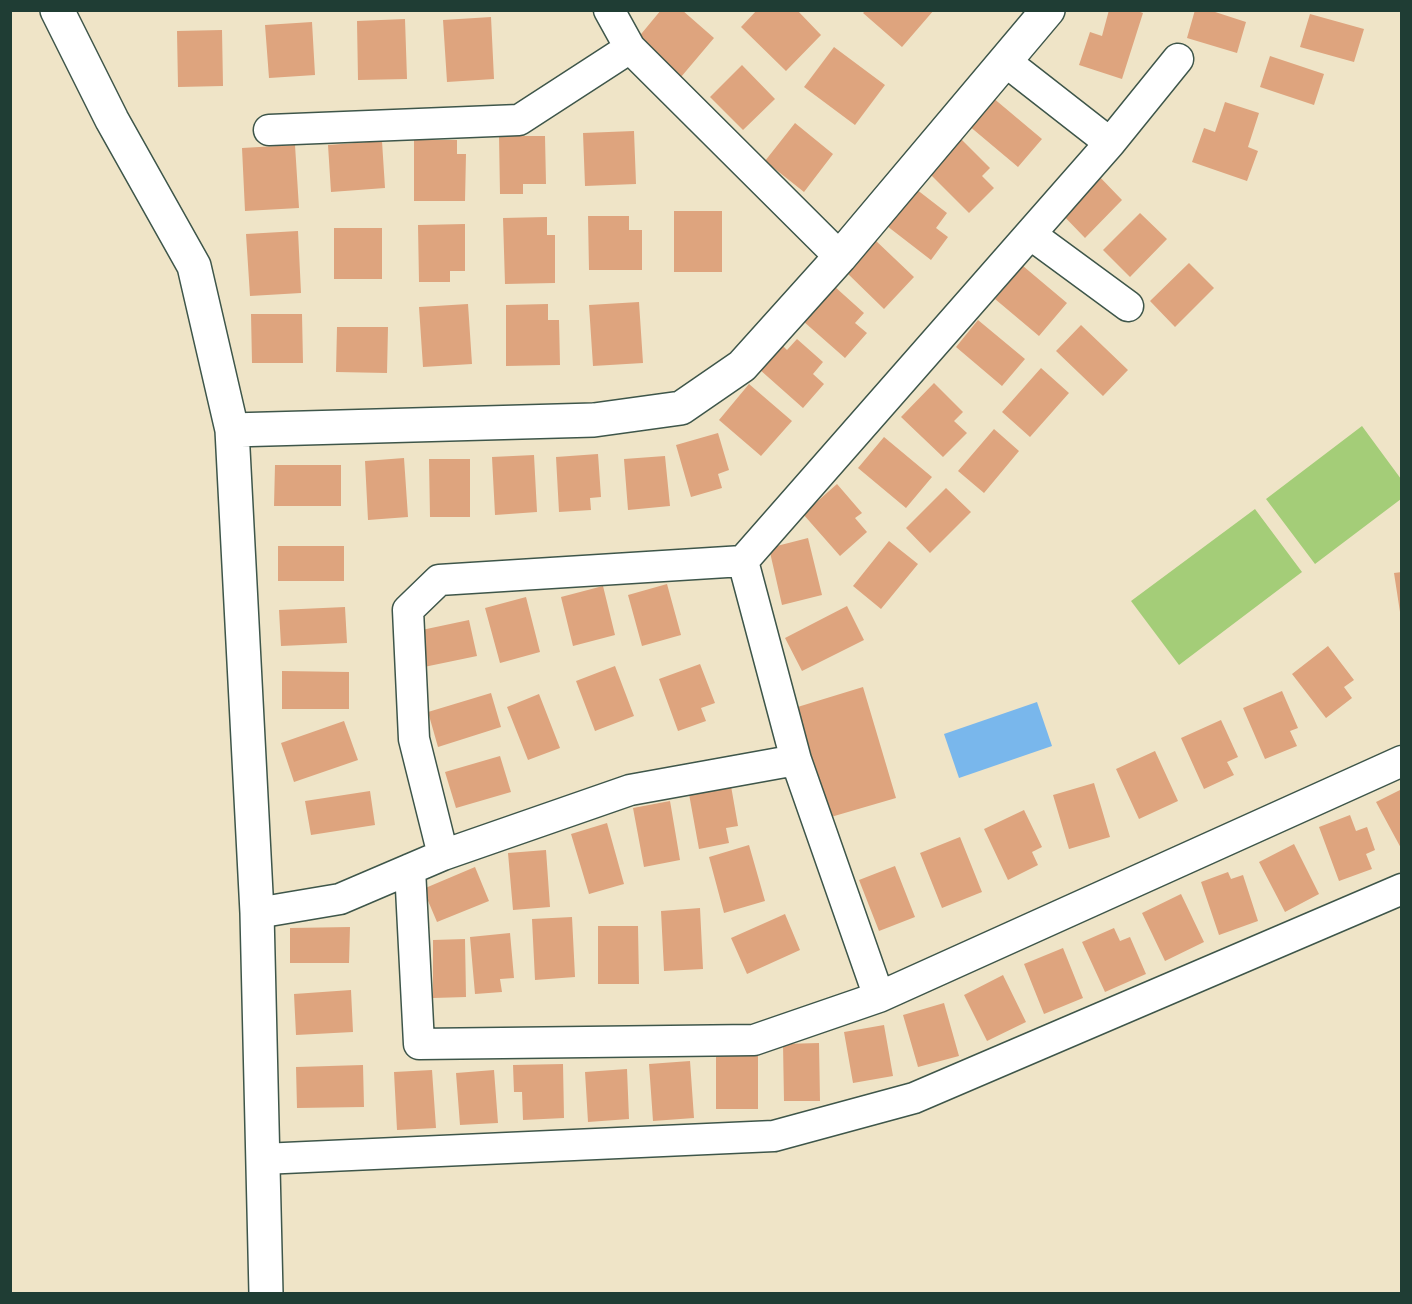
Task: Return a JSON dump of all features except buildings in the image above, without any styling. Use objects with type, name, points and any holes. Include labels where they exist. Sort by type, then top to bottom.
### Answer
[{"type":"street","points":[[57,10],[112,120],[194,266],[232,430],[257,913],[267,1293]]},
{"type":"street","points":[[609,10],[630,48],[840,258]]},
{"type":"street","points":[[232,430],[594,420],[681,408],[742,366],[840,258],[1048,10]]},
{"type":"street","points":[[268,130],[519,120],[630,48]]},
{"type":"street","points":[[443,855],[414,738],[408,610],[439,580],[743,561],[1110,143],[1178,59]]},
{"type":"street","points":[[1005,61],[1110,143]]},
{"type":"street","points":[[1030,234],[1128,306]]},
{"type":"street","points":[[743,561],[796,760],[879,997]]},
{"type":"street","points":[[257,913],[340,899],[443,855],[630,790],[796,760]]},
{"type":"street","points":[[410,869],[419,1044],[754,1040],[879,997],[1401,761]]},
{"type":"street","points":[[262,1159],[774,1136],[914,1098],[1401,889]]},
{"type":"green space","points":[[1362,426],[1401,479],[1401,499],[1315,564],[1266,499]]},
{"type":"green space","points":[[1255,509],[1302,572],[1179,665],[1131,601]]},
{"type":"water","points":[[1037,702],[1052,746],[959,778],[944,734]]}]
